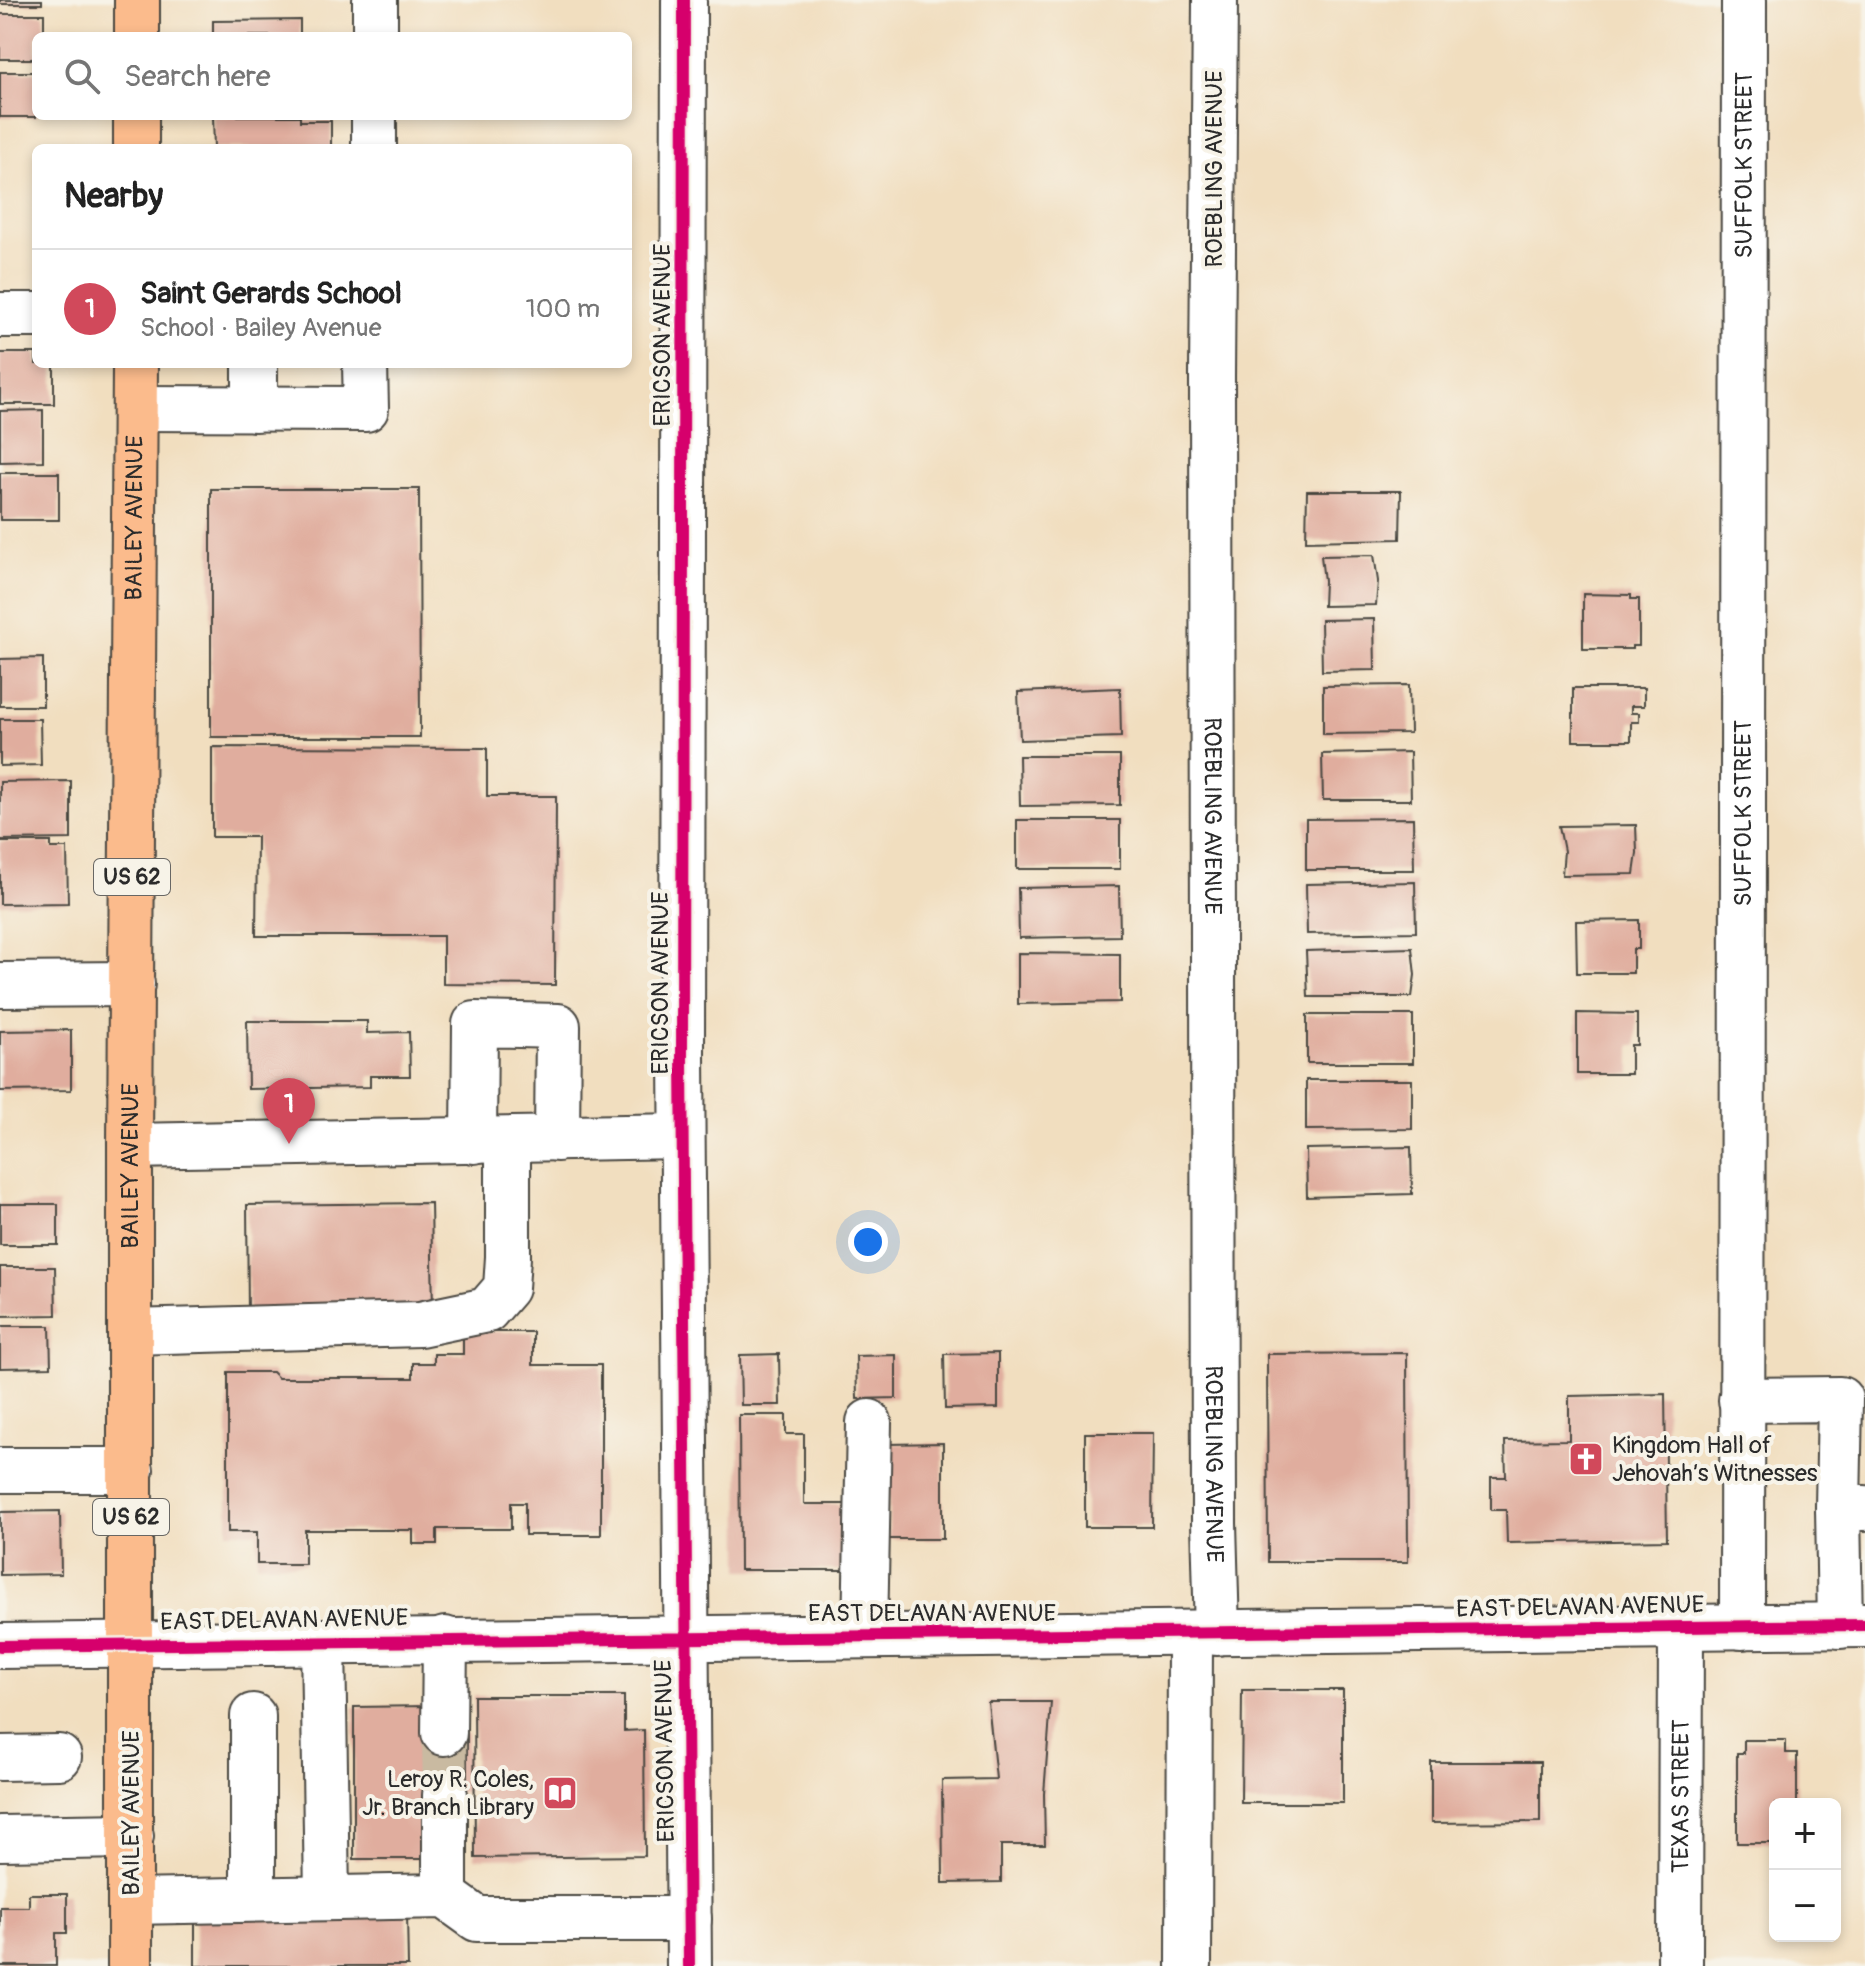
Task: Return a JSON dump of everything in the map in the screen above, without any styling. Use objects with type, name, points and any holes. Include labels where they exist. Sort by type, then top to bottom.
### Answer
[{"type":"main road","points":[[137,0],[137,32]]},
{"type":"main road","points":[[136,120],[136,144]]},
{"type":"main road","name":"BAILEY AVENUE","points":[[130,1966],[130,1146],[135,368]]},
{"type":"street","points":[[375,0],[375,32]]},
{"type":"street","name":"ERICSON AVENUE","points":[[684,0],[682,1136],[689,1966]]},
{"type":"street","name":"ROEBLING AVENUE","points":[[1189,1966],[1203,1634],[1214,1507],[1212,376],[1215,0]]},
{"type":"street","name":"SUFFOLK STREET","points":[[1742,1627],[1744,0]]},
{"type":"street","points":[[374,120],[374,144]]},
{"type":"street","points":[[0,315],[32,315]]},
{"type":"street","points":[[255,368],[255,409]]},
{"type":"street","points":[[135,408],[366,409],[365,368]]},
{"type":"street","points":[[0,985],[132,984]]},
{"type":"street","points":[[130,1332],[420,1324],[487,1310],[506,1288],[475,1024],[558,1026],[557,1139]]},
{"type":"street","points":[[130,1146],[682,1136]]},
{"type":"street","points":[[1741,1400],[1840,1399],[1851,1508],[1852,1625]]},
{"type":"street","points":[[865,1635],[869,1422]]},
{"type":"street","points":[[0,1470],[131,1470]]},
{"type":"street","name":"EAST DELAVAN AVENUE","points":[[0,1646],[1852,1625]]},
{"type":"street","name":"TEXAS STREET","points":[[1680,1966],[1681,1627]]},
{"type":"street","points":[[444,1733],[445,1639]]},
{"type":"street","points":[[323,1641],[327,1898]]},
{"type":"street","points":[[253,1716],[253,1899]]},
{"type":"street","points":[[0,1758],[59,1757]]},
{"type":"street","points":[[445,1795],[445,1896]]},
{"type":"street","points":[[0,1838],[131,1836]]},
{"type":"street","points":[[130,1902],[445,1896],[477,1919],[689,1919]]},
{"type":"building","points":[[0,0],[42,0],[42,4],[0,4]]},
{"type":"building","points":[[0,14],[44,14],[44,32],[32,32],[32,59],[0,59]]},
{"type":"building","points":[[300,20],[300,32],[213,32],[213,21]]},
{"type":"building","points":[[0,72],[32,72],[32,117],[0,117]]},
{"type":"building","points":[[213,120],[331,121],[331,144],[214,144]]},
{"type":"building","points":[[0,353],[32,353],[32,368],[54,368],[54,404],[0,404]]},
{"type":"building","points":[[43,410],[43,461],[0,462],[0,411]]},
{"type":"building","points":[[0,473],[59,473],[59,520],[0,520]]},
{"type":"building","points":[[211,489],[419,489],[420,737],[211,737]]},
{"type":"building","points":[[1307,491],[1401,491],[1400,539],[1306,541]]},
{"type":"building","points":[[1374,555],[1378,581],[1376,605],[1323,606],[1321,556]]},
{"type":"building","points":[[1583,594],[1631,595],[1631,599],[1639,599],[1639,646],[1632,646],[1632,649],[1583,649]]},
{"type":"building","points":[[1374,619],[1375,670],[1322,671],[1321,620]]},
{"type":"building","points":[[43,658],[43,706],[0,706],[0,659]]},
{"type":"building","points":[[1409,685],[1410,733],[1323,734],[1323,686]]},
{"type":"building","points":[[1120,688],[1121,737],[1020,740],[1018,692]]},
{"type":"building","points":[[1573,688],[1644,688],[1644,706],[1631,706],[1631,713],[1639,713],[1639,722],[1631,722],[1631,741],[1573,741]]},
{"type":"building","points":[[0,719],[40,719],[41,765],[0,766]]},
{"type":"building","points":[[212,747],[487,748],[487,796],[556,796],[555,985],[443,984],[443,936],[256,936],[257,837],[212,837]]},
{"type":"building","points":[[1410,752],[1411,800],[1323,800],[1322,754]]},
{"type":"building","points":[[1019,756],[1120,756],[1120,805],[1020,806]]},
{"type":"building","points":[[71,781],[71,839],[0,840],[0,782]]},
{"type":"building","points":[[1413,818],[1414,870],[1306,870],[1306,819]]},
{"type":"building","points":[[1017,820],[1120,820],[1120,869],[1017,869]]},
{"type":"building","points":[[1636,825],[1634,874],[1562,875],[1564,851],[1559,826]]},
{"type":"building","points":[[0,842],[51,842],[51,848],[67,848],[68,903],[0,904]]},
{"type":"building","points":[[1415,882],[1416,932],[1307,934],[1306,884]]},
{"type":"building","points":[[1119,886],[1120,936],[1019,938],[1018,888]]},
{"type":"building","points":[[1639,920],[1639,949],[1633,949],[1633,973],[1577,973],[1576,921]]},
{"type":"building","points":[[1412,948],[1415,975],[1412,997],[1308,997],[1306,951]]},
{"type":"building","points":[[1018,953],[1120,954],[1120,1002],[1018,1004]]},
{"type":"building","points":[[1577,1013],[1637,1014],[1637,1045],[1631,1045],[1631,1074],[1577,1074]]},
{"type":"building","points":[[1307,1015],[1413,1015],[1413,1063],[1307,1063]]},
{"type":"building","points":[[247,1021],[367,1021],[367,1033],[409,1032],[410,1076],[370,1076],[370,1087],[248,1089]]},
{"type":"building","points":[[71,1030],[71,1090],[0,1091],[0,1031]]},
{"type":"building","points":[[1306,1080],[1412,1080],[1412,1129],[1306,1130]]},
{"type":"building","points":[[1411,1147],[1412,1194],[1307,1197],[1306,1149]]},
{"type":"building","points":[[431,1203],[433,1310],[248,1313],[247,1205]]},
{"type":"building","points":[[0,1204],[58,1204],[58,1245],[0,1245]]},
{"type":"building","points":[[0,1267],[55,1267],[56,1315],[0,1316]]},
{"type":"building","points":[[0,1326],[50,1326],[51,1367],[0,1368]]},
{"type":"building","points":[[463,1332],[533,1332],[533,1365],[601,1365],[601,1535],[525,1535],[525,1503],[511,1503],[511,1529],[437,1529],[437,1544],[413,1544],[413,1530],[305,1530],[305,1564],[257,1564],[257,1532],[228,1532],[228,1372],[272,1372],[278,1378],[413,1378],[413,1363],[434,1363],[434,1354],[463,1354]]},
{"type":"building","points":[[998,1353],[998,1408],[945,1409],[944,1354]]},
{"type":"building","points":[[1407,1353],[1408,1562],[1268,1562],[1267,1354]]},
{"type":"building","points":[[779,1354],[780,1405],[741,1405],[740,1355]]},
{"type":"building","points":[[896,1355],[896,1398],[857,1399],[856,1356]]},
{"type":"building","name":"Kingdom Hall of Jehovah’s Witnesses","points":[[1665,1394],[1667,1540],[1507,1543],[1506,1510],[1491,1510],[1491,1477],[1506,1477],[1505,1441],[1569,1440],[1569,1396]]},
{"type":"building","points":[[739,1415],[786,1415],[786,1434],[804,1434],[804,1504],[851,1504],[851,1570],[740,1570]]},
{"type":"building","points":[[1085,1433],[1153,1433],[1152,1527],[1085,1527]]},
{"type":"building","points":[[943,1443],[943,1539],[889,1539],[888,1444]]},
{"type":"building","points":[[60,1511],[61,1574],[0,1575],[0,1512]]},
{"type":"building","points":[[1242,1690],[1343,1690],[1343,1803],[1241,1803]]},
{"type":"building","name":"Leroy R. Coles, Jr. Branch Library","points":[[474,1696],[624,1696],[624,1731],[644,1730],[645,1856],[475,1858]]},
{"type":"building","points":[[988,1702],[1051,1702],[1044,1794],[1045,1845],[1001,1845],[1001,1882],[943,1883],[942,1780],[996,1779]]},
{"type":"building","points":[[429,1706],[429,1733],[467,1733],[467,1792],[431,1793],[431,1859],[354,1859],[354,1707]]},
{"type":"building","points":[[1744,1740],[1786,1740],[1786,1753],[1797,1753],[1797,1798],[1769,1798],[1769,1843],[1737,1843],[1737,1753],[1744,1753]]},
{"type":"building","points":[[1431,1762],[1540,1762],[1540,1822],[1431,1823]]},
{"type":"building","points":[[29,1894],[67,1894],[67,1933],[56,1933],[56,1966],[0,1966],[0,1907],[29,1907]]},
{"type":"building","points":[[407,1914],[408,1966],[195,1966],[195,1917]]},
{"type":"tunnel","points":[[444,1733],[445,1795]]},
{"type":"cycle path","points":[[684,0],[682,1055],[689,1966]]},
{"type":"cycle path","points":[[0,1646],[1865,1625]]},
{"type":"place","name":"Saint Gerards School","points":[[289,1144]]},
{"type":"place","name":"Kingdom Hall of Jehovah’s Witnesses","points":[[1586,1459]]},
{"type":"place","name":"Leroy R. Coles, Jr. Branch Library","points":[[560,1793]]}]
